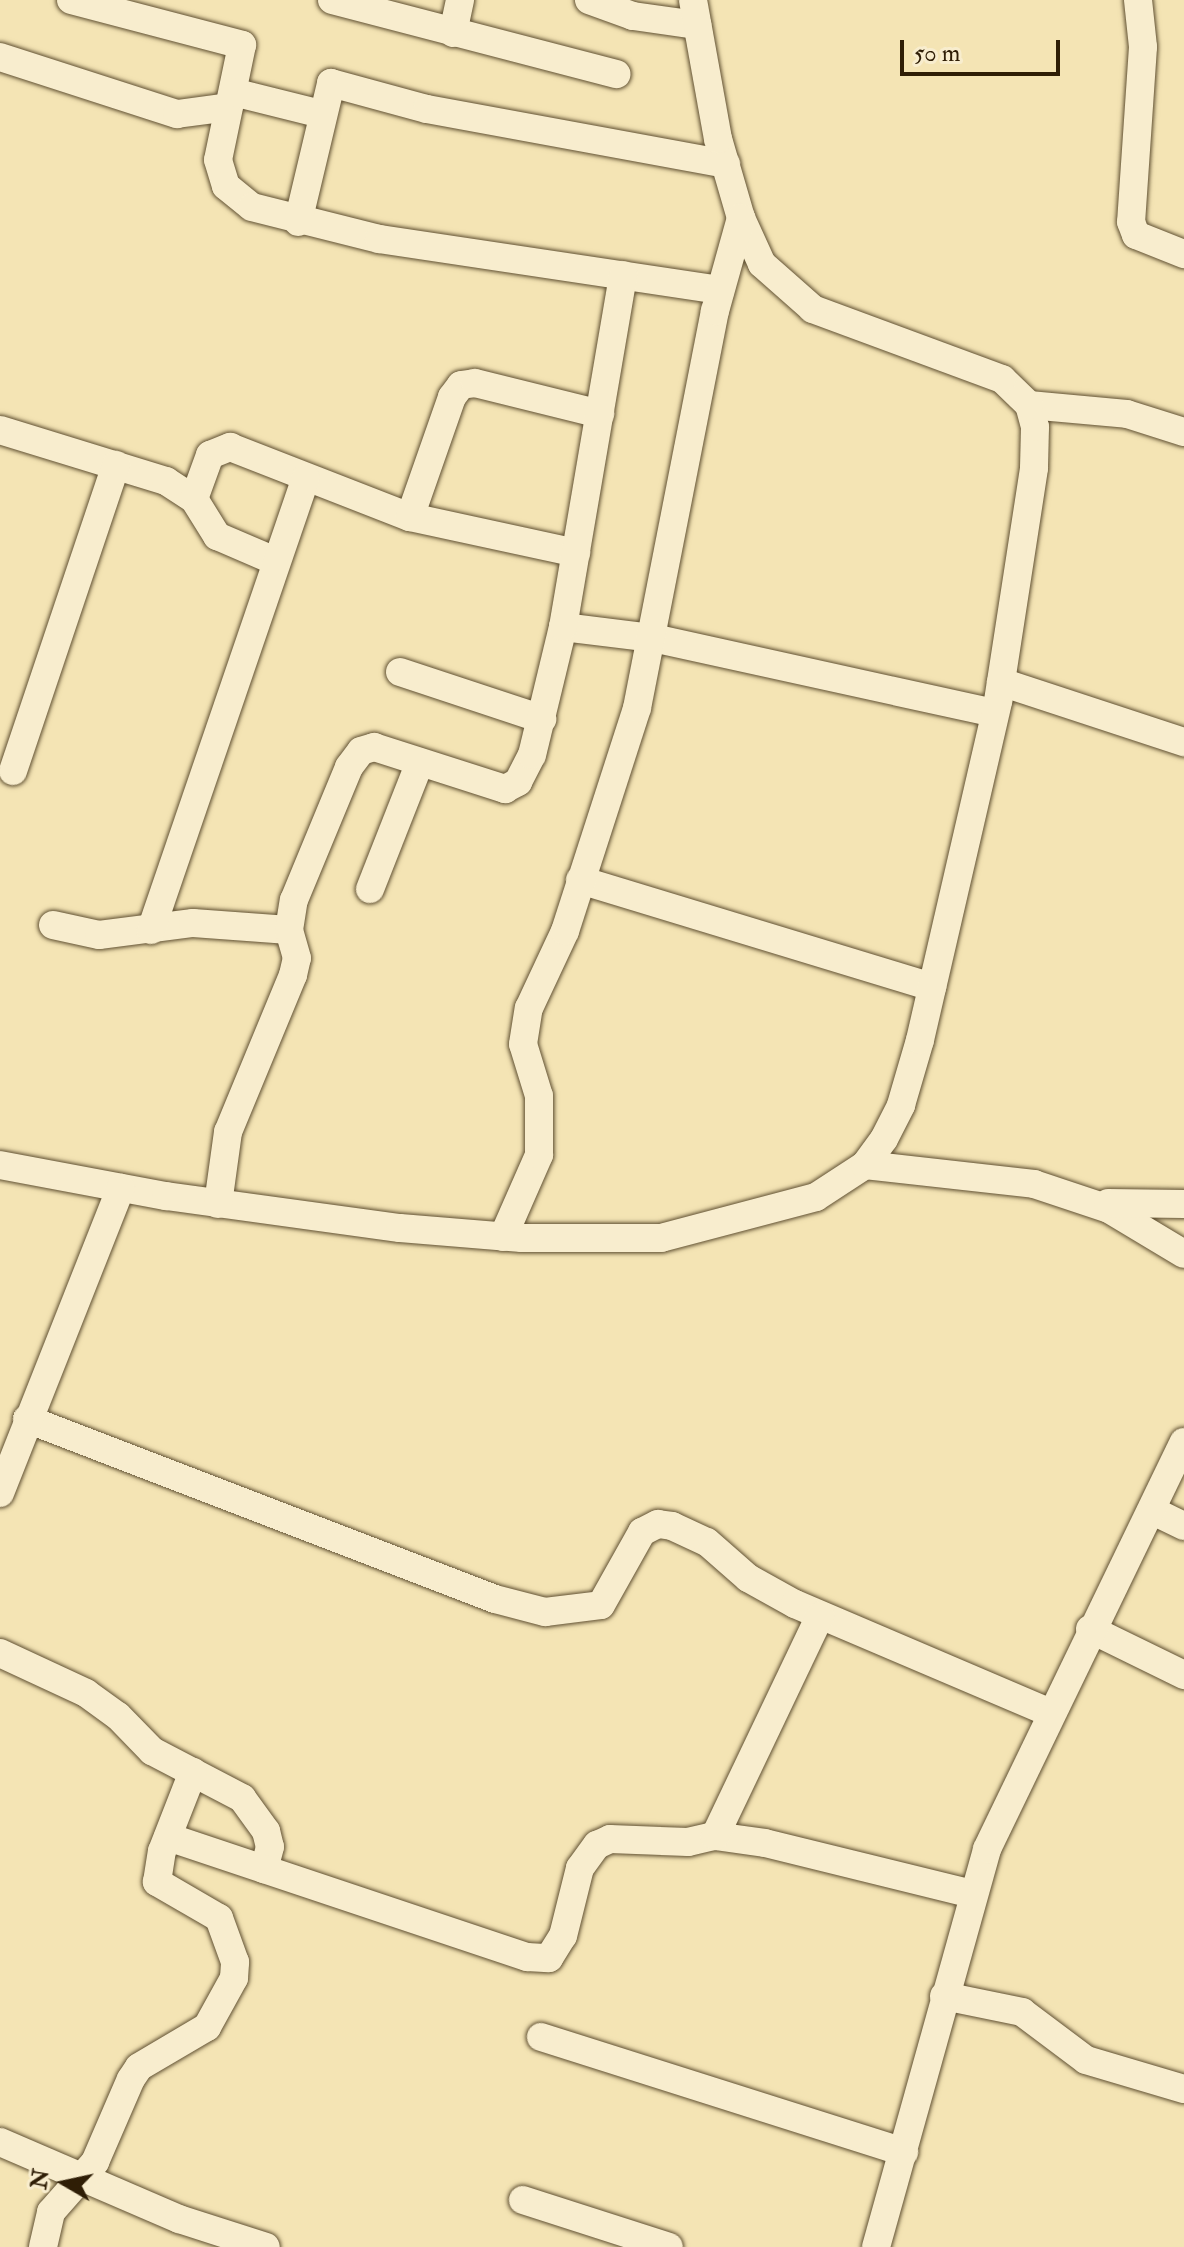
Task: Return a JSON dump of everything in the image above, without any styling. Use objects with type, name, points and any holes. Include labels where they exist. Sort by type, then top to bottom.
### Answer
[{"type":"street","points":[[71,0],[241,44],[218,160],[226,186],[252,207],[298,222],[720,290]]},
{"type":"street","points":[[332,0],[617,74]]},
{"type":"street","points":[[453,33],[460,0]]},
{"type":"street","points":[[0,1165],[218,1204],[503,1237],[625,1239],[700,1232],[816,1197],[865,1165],[901,1105],[932,987],[1001,682],[1034,468],[1035,427],[1029,405],[1018,390],[975,367],[813,309],[762,264],[741,218],[726,164],[695,12],[633,16],[589,0]]},
{"type":"street","points":[[1138,0],[1143,47],[1131,222],[1136,235],[1184,254]]},
{"type":"street","points":[[0,57],[177,114],[231,100],[321,114]]},
{"type":"street","points":[[298,222],[326,86],[333,83],[427,109],[726,164]]},
{"type":"street","points":[[503,1237],[539,1155],[539,1096],[523,1044],[524,1030],[580,880],[637,708],[720,290],[741,218]]},
{"type":"street","points":[[218,1204],[228,1132],[293,975],[297,958],[289,930],[294,900],[361,751],[374,747],[505,789],[525,771],[542,719],[563,627],[623,275]]},
{"type":"street","points":[[410,517],[452,397],[461,385],[475,383],[600,414]]},
{"type":"street","points":[[1029,405],[1127,414],[1184,432]]},
{"type":"street","points":[[0,430],[166,481],[194,499],[217,536],[275,561]]},
{"type":"street","points":[[194,499],[218,448],[250,453],[305,479],[410,517],[576,553]]},
{"type":"street","points":[[13,771],[116,465]]},
{"type":"street","points":[[151,930],[246,662],[275,561],[305,479]]},
{"type":"street","points":[[563,627],[653,638],[994,713]]},
{"type":"street","points":[[400,672],[542,719]]},
{"type":"street","points":[[1001,682],[1184,742]]},
{"type":"street","points":[[370,889],[420,762]]},
{"type":"street","points":[[580,880],[932,987]]},
{"type":"street","points":[[53,925],[99,935],[193,923],[289,930]]},
{"type":"street","points":[[865,1165],[1011,1180],[1092,1202],[1136,1221],[1184,1254]]},
{"type":"street","points":[[0,1493],[5,1462],[63,1343],[121,1188]]},
{"type":"street","points":[[1092,1202],[1184,1204]]},
{"type":"street","points":[[27,1419],[518,1606],[563,1613],[601,1605],[634,1543],[658,1524],[690,1532],[748,1578],[820,1616],[1050,1713]]},
{"type":"street","points":[[876,2247],[972,1894],[1050,1713],[1090,1629],[1153,1511],[1184,1442]]},
{"type":"street","points":[[1153,1511],[1184,1526]]},
{"type":"street","points":[[715,1836],[820,1616]]},
{"type":"street","points":[[1090,1629],[1184,1675]]},
{"type":"street","points":[[0,1653],[86,1693],[118,1716],[152,1751],[242,1798],[258,1816],[270,1847],[264,1869]]},
{"type":"street","points":[[43,2247],[51,2212],[95,2162],[139,2067],[207,2027],[234,1978],[231,1945],[219,1918],[157,1882],[168,1837],[193,1772]]},
{"type":"street","points":[[168,1837],[539,1959],[556,1951],[580,1868],[597,1845],[610,1839],[688,1842],[715,1836],[779,1846],[972,1894]]},
{"type":"street","points":[[944,1996],[1022,2012],[1086,2060],[1184,2089]]},
{"type":"street","points":[[541,2037],[904,2152]]},
{"type":"street","points":[[0,2142],[179,2219],[266,2247]]},
{"type":"street","points":[[523,2200],[669,2247]]}]
